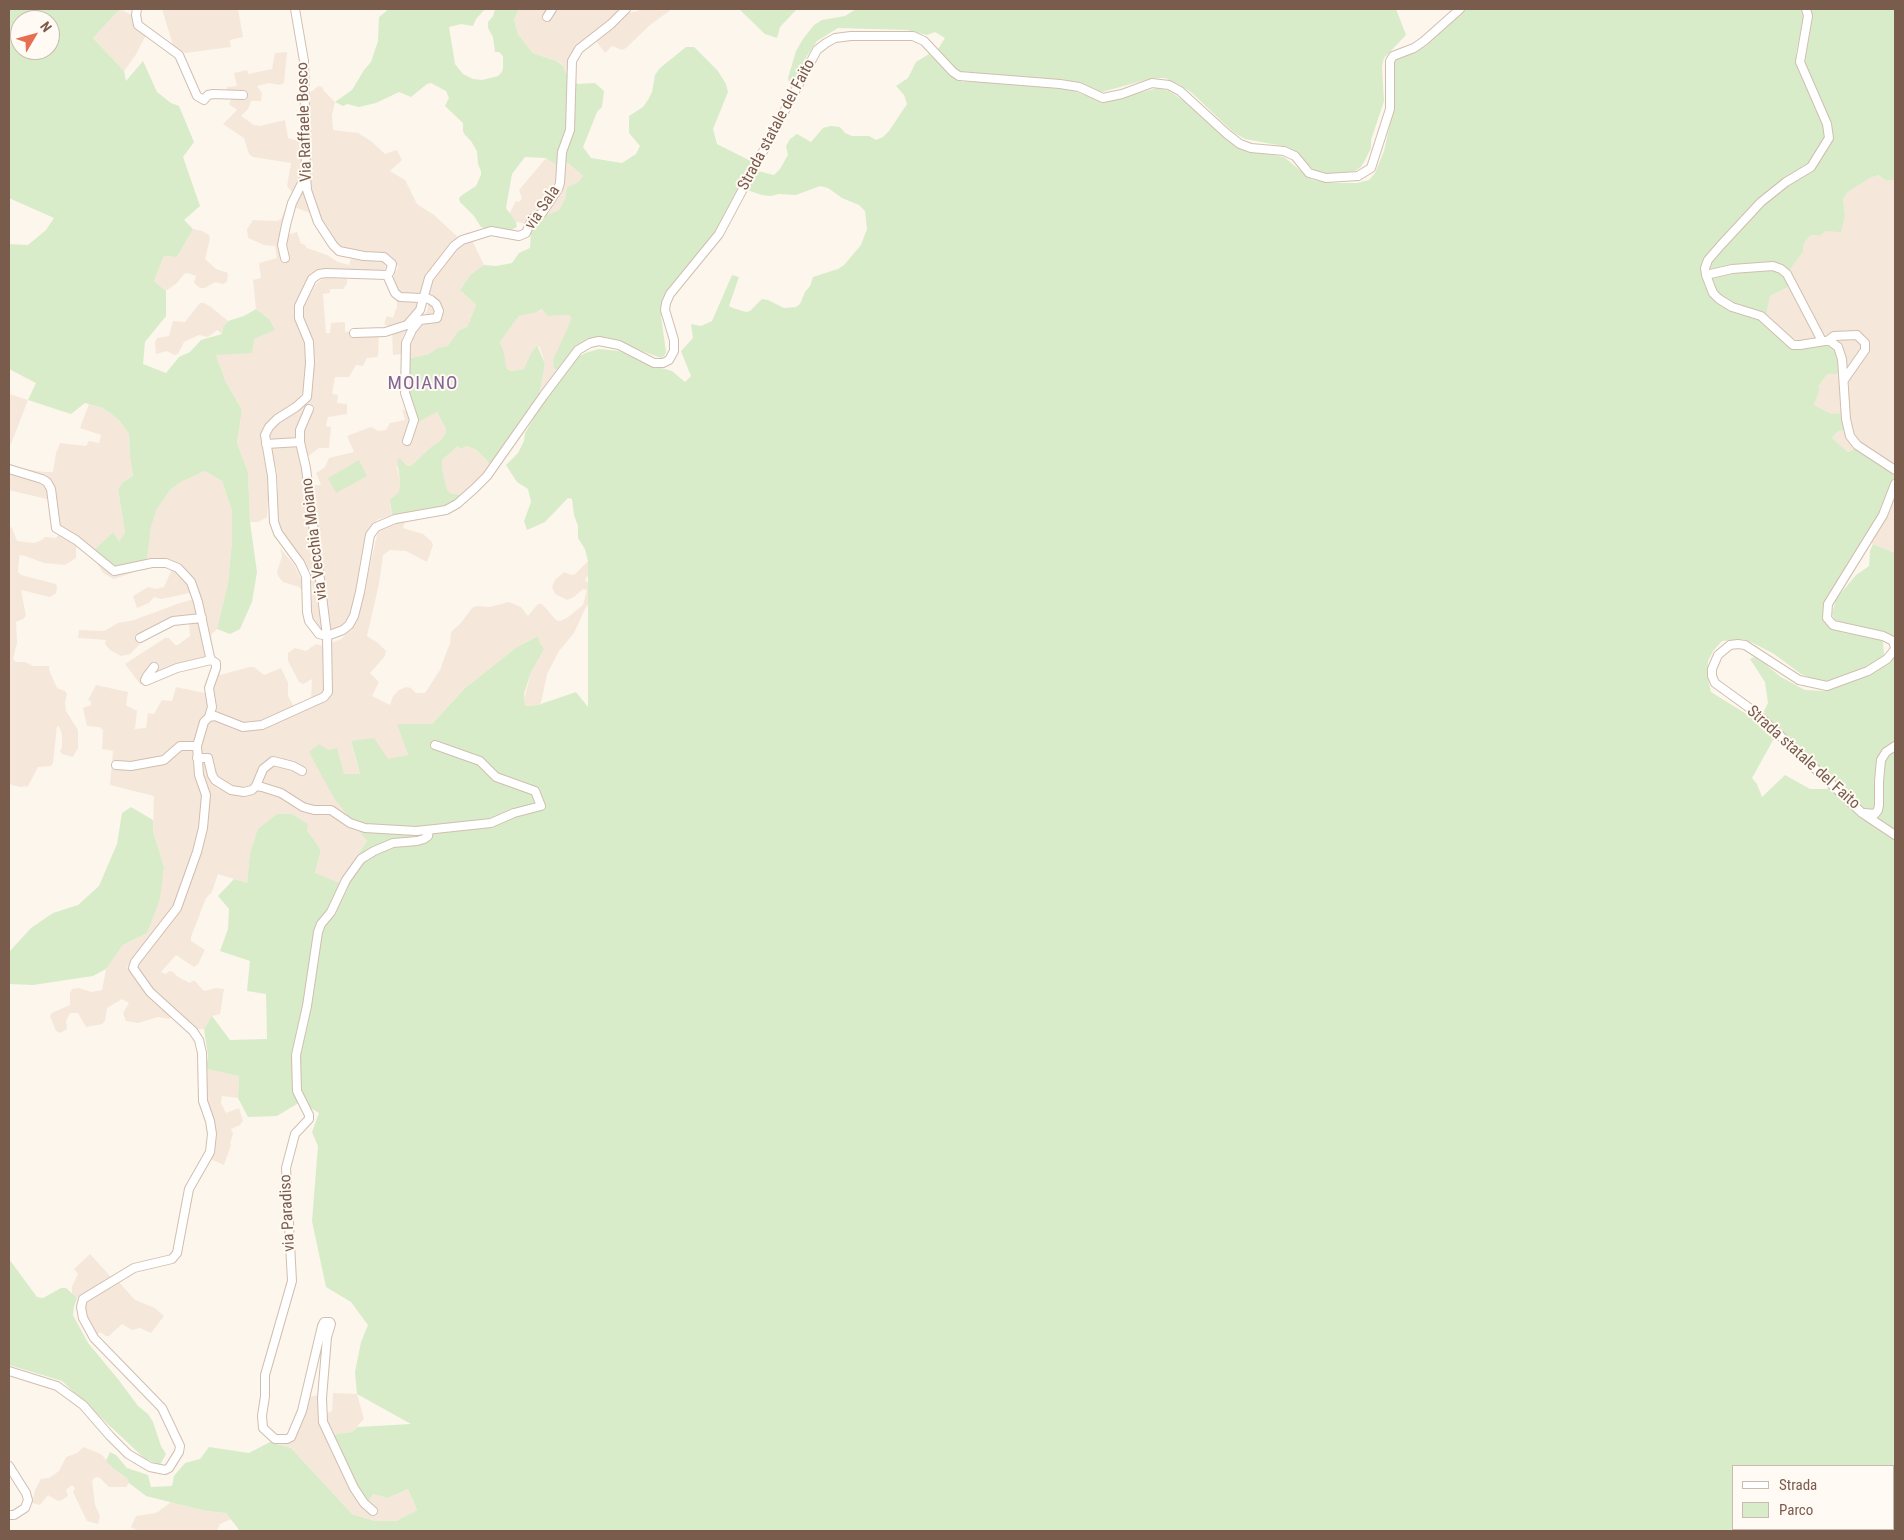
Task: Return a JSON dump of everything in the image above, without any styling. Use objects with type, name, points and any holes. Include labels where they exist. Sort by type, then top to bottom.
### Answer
[{"type":"street","points":[[138,9],[136,15],[138,25],[178,55],[197,96],[204,100],[208,95],[213,94],[243,95]]},
{"type":"street","name":"Via Raffaele Bosco","points":[[295,9],[304,61],[307,190],[318,222],[333,245],[346,253],[384,257],[392,264],[390,272],[387,274]]},
{"type":"street","points":[[547,17],[552,9]]},
{"type":"street","name":"via Sala","points":[[423,298],[429,278],[454,246],[462,240],[491,231],[523,235],[526,233],[532,219],[542,213],[560,183],[562,152],[570,130],[572,61],[578,48],[611,24],[626,9]]},
{"type":"street","name":"Strada statale del Faito","points":[[327,636],[343,630],[349,625],[354,616],[370,535],[376,527],[395,519],[446,510],[457,504],[474,490],[487,476],[578,350],[598,341],[620,345],[654,363],[663,363],[669,360],[674,351],[674,340],[665,310],[670,294],[719,234],[817,50],[835,38],[851,36],[913,36],[924,41],[959,76],[1070,85],[1103,98],[1122,94],[1152,83],[1169,85],[1180,91],[1240,144],[1252,148],[1284,150],[1295,156],[1309,173],[1326,178],[1358,176],[1371,168],[1390,109],[1390,61],[1393,56],[1414,48],[1424,41],[1460,9]]},
{"type":"street","points":[[1806,9],[1808,16],[1800,62],[1827,124],[1829,138],[1811,167],[1786,182],[1761,202],[1721,244],[1708,260],[1705,268],[1713,293],[1719,299],[1732,307],[1761,316],[1788,342],[1800,345],[1824,341],[1834,336],[1858,335],[1866,343],[1865,350],[1844,380]]},
{"type":"street","points":[[285,258],[282,245],[286,225],[292,204],[306,175]]},
{"type":"street","points":[[1706,275],[1732,269],[1772,266],[1788,274],[1824,341],[1834,344],[1840,352],[1848,431],[1853,442],[1895,470]]},
{"type":"street","points":[[209,717],[215,716],[243,727],[249,727],[262,724],[324,697],[328,692],[327,636],[319,634],[309,621],[306,576],[278,533],[274,522],[272,476],[265,435],[268,427],[307,397],[310,364],[309,342],[299,318],[299,306],[312,279],[319,274],[387,274],[395,293],[400,297],[423,298],[436,304],[439,311],[437,318],[420,320],[412,330],[406,343],[405,393],[414,420],[407,441]]},
{"type":"street","points":[[354,332],[385,332],[407,325],[420,310],[423,298]]},
{"type":"street","name":"via Vecchia Moiano","points":[[309,409],[300,430],[300,442],[306,468],[327,636]]},
{"type":"street","points":[[266,444],[300,442]]},
{"type":"street","points":[[9,469],[47,482],[51,489],[56,528],[76,540],[114,571],[152,563],[166,563],[178,568],[191,582],[202,618],[211,660],[216,663],[209,688],[212,707],[209,717],[204,722],[197,746],[199,775],[206,795],[203,828],[197,852],[178,908],[135,962],[133,968],[150,992],[193,1031],[199,1040],[202,1053],[203,1101],[212,1134],[210,1152],[189,1189],[177,1253],[172,1259],[134,1268],[83,1300],[81,1307],[82,1318],[94,1338],[162,1408],[180,1446],[179,1452],[169,1468],[165,1470],[150,1467],[128,1454],[83,1405],[57,1386],[9,1370]]},
{"type":"street","name":"Strada statale del Faito","points":[[1895,484],[1883,515],[1828,604],[1827,618],[1839,627],[1883,636],[1893,641],[1895,649],[1886,659],[1868,671],[1826,686],[1799,680],[1745,645],[1730,646],[1718,655],[1712,669],[1715,683],[1755,712],[1862,813],[1875,814],[1878,810],[1881,760],[1886,752],[1895,746]]},
{"type":"street","points":[[140,638],[173,621],[202,618]]},
{"type":"street","points":[[154,667],[146,676],[146,681],[177,668],[211,660]]},
{"type":"street","points":[[256,786],[281,793],[303,807],[314,810],[331,810],[358,826],[404,831],[491,823],[514,813],[541,806],[535,791],[496,777],[480,761],[435,745]]},
{"type":"street","points":[[116,765],[131,766],[164,760],[180,746],[197,746]]},
{"type":"street","points":[[198,758],[208,758],[215,780],[231,790],[244,792],[254,789],[263,769],[273,762],[293,766],[302,771]]},
{"type":"street","points":[[1862,813],[1895,835]]},
{"type":"street","name":"via Paradiso","points":[[373,1511],[364,1503],[354,1488],[323,1422],[322,1398],[330,1322],[324,1322],[322,1326],[304,1406],[298,1424],[287,1439],[275,1439],[264,1428],[262,1416],[265,1396],[265,1375],[292,1281],[286,1168],[290,1146],[295,1134],[309,1119],[308,1112],[298,1091],[296,1055],[307,1006],[318,932],[321,924],[331,912],[346,880],[361,860],[374,851],[393,843],[424,839],[428,836],[429,830]]},
{"type":"street","points":[[9,1466],[26,1493],[28,1500],[25,1508],[9,1516]]},
{"type":"shaded area","points":[[120,9],[132,15],[136,27],[146,35],[135,56],[124,71],[93,38]]},
{"type":"shaded area","points":[[162,9],[238,9],[243,37],[230,40],[231,47],[185,53],[173,45]]},
{"type":"shaded area","points":[[519,9],[617,9],[624,14],[640,9],[672,9],[650,25],[622,50],[612,46],[605,53],[596,41],[591,41],[581,50],[576,59],[571,80],[558,61],[533,53],[518,34],[514,19]]},
{"type":"shaded area","points":[[287,52],[284,83],[280,85],[269,83],[257,86],[262,93],[261,101],[251,101],[248,109],[241,116],[254,125],[260,126],[285,120],[288,138],[302,142],[303,190],[310,213],[294,207],[287,235],[297,232],[301,244],[338,262],[349,265],[351,259],[384,262],[386,268],[383,270],[318,271],[311,274],[295,308],[296,316],[308,342],[307,372],[303,392],[295,403],[270,422],[262,434],[262,446],[269,486],[267,517],[258,522],[250,522],[248,472],[237,443],[242,410],[225,380],[216,355],[232,353],[254,339],[269,319],[256,309],[253,280],[261,278],[259,263],[277,258],[275,246],[264,245],[248,238],[247,229],[253,220],[277,221],[281,219],[292,192],[287,186],[291,163],[253,157],[249,154],[244,138],[223,124],[237,110],[229,104],[231,99],[226,99],[227,87],[237,86],[234,73],[247,70],[248,74],[272,69],[275,53]]},
{"type":"shaded area","points":[[318,86],[322,87],[335,102],[332,115],[333,130],[358,133],[371,141],[385,154],[397,150],[402,160],[390,171],[405,180],[417,204],[434,215],[459,238],[468,232],[484,265],[471,274],[460,290],[476,305],[467,327],[459,330],[449,346],[437,348],[429,354],[406,359],[407,344],[423,319],[428,308],[427,301],[399,293],[393,279],[398,267],[391,257],[340,248],[323,225],[311,193],[309,180],[309,94]]},
{"type":"shaded area","points":[[546,158],[556,165],[568,163],[583,176],[578,182],[567,187],[565,199],[559,210],[540,218],[531,232],[523,223],[516,222],[509,214],[516,201],[519,202],[522,198],[519,190]]},
{"type":"shaded area","points":[[1878,175],[1885,180],[1895,180],[1895,553],[1873,544],[1866,538],[1885,500],[1856,448],[1848,452],[1832,438],[1837,432],[1845,430],[1832,414],[1814,405],[1820,389],[1818,387],[1825,377],[1828,374],[1836,374],[1799,341],[1790,337],[1766,317],[1770,296],[1788,287],[1791,268],[1803,252],[1804,243],[1811,235],[1820,236],[1845,215],[1843,199],[1848,192]]},
{"type":"shaded area","points":[[193,229],[209,235],[210,239],[205,259],[216,269],[228,273],[227,282],[223,284],[215,282],[205,288],[200,288],[194,283],[196,276],[188,273],[184,274],[177,283],[166,291],[154,281],[164,256],[177,257]]},
{"type":"shaded area","points":[[322,279],[347,279],[347,284],[343,289],[330,289],[330,293],[323,294],[326,333],[330,333],[331,323],[343,322],[345,323],[345,332],[355,331],[379,335],[378,355],[377,357],[367,358],[363,366],[356,365],[349,377],[335,377],[332,394],[338,395],[337,403],[347,404],[347,414],[328,417],[326,426],[331,427],[329,448],[319,448],[307,457],[311,485],[321,485],[316,473],[325,467],[329,458],[354,452],[347,436],[371,427],[378,431],[386,430],[390,423],[405,420],[402,409],[409,413],[437,412],[446,429],[446,434],[441,440],[411,466],[407,466],[401,459],[397,468],[400,480],[399,492],[390,504],[392,515],[377,520],[371,528],[351,611],[344,624],[337,630],[330,632],[319,631],[310,619],[313,588],[309,576],[279,528],[276,516],[277,471],[270,447],[271,432],[279,423],[304,406],[311,396],[313,354],[302,310],[316,284]]},
{"type":"shaded area","points":[[397,299],[421,302],[402,338],[401,354],[393,355],[392,328],[384,324],[387,316],[393,318],[397,307]]},
{"type":"shaded area","points":[[200,303],[211,307],[228,321],[223,327],[222,334],[217,330],[207,337],[199,335],[184,342],[178,354],[174,355],[167,351],[156,354],[155,342],[157,338],[169,336],[173,321],[185,322]]},
{"type":"shaded area","points":[[543,309],[548,316],[569,315],[571,318],[554,369],[557,370],[539,396],[545,364],[540,348],[537,345],[531,353],[525,369],[511,371],[507,369],[500,342],[519,316],[535,313]]},
{"type":"shaded area","points":[[9,394],[28,400],[9,449]]},
{"type":"shaded area","points":[[89,404],[103,408],[119,420],[129,434],[133,476],[123,482],[118,489],[125,533],[119,541],[113,532],[93,551],[147,561],[151,527],[157,509],[170,490],[181,482],[205,471],[222,481],[232,511],[232,541],[228,583],[217,629],[211,635],[213,655],[217,658],[220,675],[254,667],[264,675],[281,668],[288,683],[288,696],[294,707],[261,722],[243,724],[208,714],[195,744],[203,792],[201,819],[195,853],[177,905],[127,968],[172,1017],[169,1019],[158,1017],[138,1023],[126,1021],[123,1013],[129,1003],[122,999],[107,1008],[105,1021],[102,1024],[86,1027],[78,1013],[70,1013],[66,1021],[67,1029],[60,1033],[56,1031],[50,1016],[52,1013],[70,1005],[72,989],[79,988],[91,992],[102,990],[106,969],[123,945],[147,933],[164,867],[153,831],[154,796],[110,785],[113,751],[102,749],[103,730],[99,727],[87,726],[83,708],[91,705],[91,701],[88,700],[96,685],[128,692],[126,705],[137,711],[135,729],[146,728],[148,713],[154,714],[162,700],[172,701],[176,687],[205,693],[206,684],[213,665],[208,663],[189,667],[144,685],[140,684],[125,664],[165,638],[169,638],[175,645],[178,645],[190,636],[189,623],[170,625],[145,639],[130,654],[121,656],[110,650],[105,644],[106,640],[78,638],[79,630],[104,631],[118,623],[134,620],[194,599],[190,593],[161,599],[154,597],[149,603],[137,608],[133,596],[148,587],[156,589],[164,587],[172,569],[159,567],[143,569],[114,579],[103,573],[95,560],[57,527],[55,501],[9,490],[9,463],[20,468],[53,472],[56,453],[60,443],[86,446],[89,441],[99,443],[101,435],[80,428]]},
{"type":"shaded area","points":[[458,446],[477,450],[491,465],[463,495],[450,493],[447,489],[442,469],[442,460]]},
{"type":"shaded area","points":[[405,521],[403,528],[423,534],[433,545],[427,562],[406,551],[390,550],[383,555],[379,584],[367,636],[386,651],[385,656],[370,673],[379,682],[372,696],[390,705],[393,696],[399,690],[406,687],[411,688],[416,693],[425,693],[440,670],[450,644],[451,632],[460,624],[472,608],[476,606],[489,607],[509,602],[521,607],[528,616],[538,604],[542,604],[556,620],[560,621],[567,618],[583,605],[587,590],[583,589],[567,600],[555,594],[552,587],[555,580],[564,572],[571,575],[575,574],[588,561],[594,567],[585,580],[595,589],[596,593],[585,609],[574,633],[559,651],[547,674],[541,703],[538,705],[525,706],[524,700],[540,644],[538,636],[517,647],[465,688],[432,724],[398,724],[408,755],[388,760],[351,742],[360,775],[343,774],[329,750],[309,752],[367,841],[339,884],[315,874],[321,850],[307,830],[250,853],[247,883],[218,874],[212,892],[206,898],[191,937],[191,941],[205,950],[198,964],[194,967],[176,955],[161,972],[166,974],[169,971],[173,972],[190,983],[194,980],[204,991],[216,988],[224,989],[220,1014],[212,1016],[204,1029],[194,1030],[151,991],[138,975],[136,962],[186,891],[207,795],[201,775],[199,751],[208,722],[215,719],[242,730],[326,700],[328,644],[341,639],[352,629],[359,612],[377,535],[382,528],[389,524]]},
{"type":"shaded area","points":[[9,526],[12,528],[17,541],[34,543],[45,537],[56,538],[59,534],[76,546],[76,558],[65,565],[44,563],[20,555],[19,559],[18,572],[21,575],[56,584],[57,588],[56,593],[50,597],[21,590],[26,616],[16,622],[17,643],[13,659],[16,662],[25,662],[33,666],[49,666],[57,688],[65,691],[67,694],[65,702],[66,711],[78,730],[78,748],[73,757],[62,754],[60,751],[62,747],[62,734],[57,726],[53,763],[51,766],[38,767],[28,786],[20,787],[9,784]]},
{"type":"shaded area","points":[[280,548],[295,566],[303,584],[303,592],[299,587],[283,582],[278,576],[277,572],[282,556]]},
{"type":"shaded area","points":[[316,644],[323,646],[326,664],[326,693],[311,699],[312,679],[303,684],[299,682],[288,661],[288,653],[295,648],[306,651]]},
{"type":"shaded area","points":[[206,1069],[239,1076],[238,1098],[222,1096],[221,1103],[226,1113],[239,1108],[243,1121],[240,1125],[231,1129],[233,1134],[231,1145],[224,1165],[208,1158],[211,1152],[205,1107]]},
{"type":"shaded area","points":[[90,1254],[111,1277],[77,1298],[72,1295],[72,1286],[78,1274],[74,1269]]},
{"type":"shaded area","points":[[117,1280],[135,1300],[155,1308],[164,1316],[151,1333],[140,1328],[132,1330],[122,1324],[109,1336],[100,1332],[97,1335],[89,1326],[84,1311],[85,1300]]},
{"type":"shaded area","points":[[333,1393],[357,1394],[364,1419],[352,1432],[333,1435],[373,1494],[388,1498],[408,1489],[417,1510],[396,1521],[375,1521],[352,1514],[291,1448],[278,1444],[291,1432],[303,1398],[324,1394],[327,1413],[332,1411]]},
{"type":"shaded area","points":[[83,1447],[101,1454],[114,1469],[127,1478],[129,1483],[126,1487],[109,1487],[100,1478],[96,1477],[92,1480],[95,1505],[100,1516],[98,1524],[87,1521],[73,1492],[75,1488],[72,1485],[66,1490],[68,1496],[62,1500],[58,1501],[48,1495],[40,1505],[32,1503],[35,1490],[41,1479],[49,1478],[59,1471],[66,1457],[77,1453]]},
{"type":"shaded area","points":[[171,1502],[206,1511],[226,1513],[231,1519],[220,1524],[217,1531],[138,1531],[131,1527],[136,1516],[156,1513]]},
{"type":"green space","points":[[9,9],[120,9],[93,38],[124,71],[126,81],[143,61],[157,92],[171,103],[179,106],[194,142],[183,157],[200,206],[184,220],[193,229],[177,257],[164,256],[154,281],[166,291],[166,316],[145,342],[143,364],[166,373],[179,357],[190,352],[201,340],[222,334],[223,327],[228,321],[244,316],[256,309],[269,319],[275,330],[254,339],[252,353],[216,355],[225,380],[242,410],[237,443],[248,472],[250,522],[257,572],[252,602],[240,629],[230,634],[217,629],[228,583],[232,541],[232,511],[222,481],[205,471],[181,482],[170,490],[157,509],[151,527],[147,561],[112,568],[93,551],[113,532],[119,541],[125,533],[118,489],[123,482],[133,476],[129,434],[119,420],[103,408],[85,403],[71,414],[28,400],[36,383],[9,369],[9,244],[28,245],[46,230],[54,218],[9,198]]},
{"type":"green space","points":[[389,9],[485,9],[476,19],[473,26],[461,24],[449,27],[455,64],[463,74],[473,79],[482,80],[498,76],[502,72],[503,67],[503,56],[499,52],[495,52],[488,22],[493,16],[495,9],[519,9],[514,19],[518,34],[533,53],[557,61],[563,66],[571,80],[578,84],[595,83],[604,91],[602,107],[597,112],[583,147],[591,158],[622,163],[636,154],[640,146],[629,133],[629,116],[643,107],[648,100],[652,92],[655,75],[660,68],[686,47],[694,47],[718,71],[726,84],[728,92],[713,129],[717,144],[753,162],[723,221],[711,240],[665,299],[661,316],[666,352],[664,356],[661,358],[607,338],[595,338],[583,342],[571,352],[557,370],[554,369],[553,360],[568,327],[571,318],[569,315],[548,316],[542,309],[535,313],[519,316],[500,342],[507,369],[511,371],[524,369],[537,345],[545,364],[539,396],[491,465],[477,450],[466,446],[461,449],[458,446],[442,460],[442,469],[447,489],[450,493],[462,495],[448,506],[434,510],[392,515],[390,500],[399,492],[400,480],[397,459],[401,459],[407,466],[411,466],[441,440],[446,433],[446,429],[437,412],[418,422],[413,414],[409,413],[406,359],[429,354],[437,348],[448,346],[459,330],[467,327],[476,305],[460,290],[471,274],[484,265],[496,266],[512,263],[519,253],[530,248],[531,232],[540,218],[559,210],[565,199],[567,187],[578,182],[583,176],[568,163],[556,165],[546,158],[525,157],[512,174],[506,208],[516,222],[517,227],[509,231],[484,228],[481,227],[474,216],[460,202],[459,198],[462,195],[476,186],[481,171],[478,164],[477,151],[463,131],[463,123],[445,106],[449,98],[446,91],[431,83],[411,97],[399,92],[376,103],[359,107],[347,104],[343,106],[335,102],[352,90],[371,62],[378,41],[379,17]]},
{"type":"green space","points":[[739,9],[797,9],[780,27],[777,38],[765,34]]},
{"type":"green space","points":[[856,9],[1396,9],[1406,35],[1384,58],[1382,66],[1384,101],[1371,140],[1371,148],[1365,160],[1361,167],[1355,171],[1334,175],[1316,172],[1288,147],[1245,139],[1233,132],[1192,93],[1179,84],[1165,78],[1153,78],[1102,92],[1067,80],[960,72],[956,70],[938,49],[945,38],[935,32],[927,35],[907,30],[838,28],[817,41],[807,56],[791,89],[788,78],[796,51],[814,25],[822,20],[845,16]]},
{"type":"green space","points":[[1464,9],[1802,9],[1803,11],[1804,16],[1796,53],[1796,63],[1823,125],[1825,137],[1808,164],[1758,199],[1705,258],[1701,267],[1705,286],[1709,295],[1716,302],[1733,311],[1754,317],[1763,322],[1788,344],[1827,343],[1835,348],[1839,371],[1836,374],[1828,374],[1825,377],[1818,387],[1820,389],[1814,405],[1832,414],[1843,413],[1845,430],[1837,432],[1832,438],[1848,452],[1856,448],[1888,468],[1893,474],[1894,479],[1875,522],[1825,601],[1823,617],[1829,627],[1845,633],[1879,639],[1883,642],[1884,655],[1879,660],[1855,672],[1830,681],[1818,681],[1801,674],[1774,654],[1753,643],[1742,639],[1722,641],[1713,651],[1708,661],[1707,675],[1711,692],[1777,733],[1752,778],[1757,784],[1762,797],[1785,775],[1810,789],[1842,789],[1765,715],[1764,711],[1768,703],[1765,682],[1750,659],[1754,657],[1781,677],[1805,690],[1825,691],[1866,676],[1891,661],[1895,654],[1895,1531],[240,1531],[226,1513],[206,1511],[146,1496],[129,1483],[127,1478],[106,1461],[110,1452],[116,1455],[127,1468],[148,1475],[151,1487],[172,1486],[174,1476],[185,1463],[200,1459],[209,1447],[249,1453],[270,1442],[291,1448],[352,1514],[375,1521],[396,1521],[417,1510],[408,1489],[388,1498],[373,1494],[368,1502],[360,1492],[332,1435],[352,1432],[357,1427],[411,1424],[357,1394],[355,1372],[361,1342],[368,1325],[351,1302],[326,1287],[312,1221],[318,1146],[312,1132],[319,1113],[300,1102],[277,1116],[248,1117],[238,1098],[239,1076],[206,1069],[208,1056],[204,1029],[212,1016],[230,1040],[267,1039],[266,994],[247,991],[250,961],[220,951],[228,929],[229,909],[218,896],[234,879],[247,883],[250,853],[258,829],[277,814],[292,814],[308,824],[307,830],[321,850],[315,873],[339,883],[367,841],[334,798],[309,752],[319,744],[329,750],[337,748],[344,774],[360,774],[351,741],[374,738],[388,759],[408,755],[397,724],[432,724],[465,688],[517,647],[538,636],[540,644],[544,649],[531,672],[524,694],[525,706],[538,705],[576,692],[588,707],[588,561],[585,549],[578,538],[578,526],[574,515],[572,499],[568,498],[545,522],[527,530],[524,521],[531,502],[528,489],[517,482],[506,465],[518,453],[524,441],[525,433],[543,403],[578,357],[599,349],[619,351],[651,365],[672,371],[685,382],[691,376],[681,351],[693,338],[691,324],[701,326],[712,321],[732,275],[739,277],[729,306],[733,308],[746,312],[750,311],[762,299],[784,308],[796,307],[800,304],[813,277],[838,269],[844,265],[861,245],[867,229],[865,211],[859,205],[842,198],[828,188],[820,186],[796,195],[779,194],[771,196],[747,190],[758,171],[774,175],[780,169],[788,155],[786,146],[790,139],[797,134],[811,142],[823,128],[831,126],[840,127],[845,133],[852,136],[869,136],[876,140],[883,137],[907,104],[904,95],[896,86],[908,78],[916,62],[929,54],[962,82],[978,81],[1065,88],[1102,101],[1118,99],[1157,88],[1169,91],[1187,103],[1236,145],[1245,150],[1284,157],[1312,180],[1333,183],[1357,183],[1369,180],[1375,173],[1384,151],[1395,101],[1393,62],[1395,59],[1416,52],[1427,45]]},
{"type":"green space","points":[[1810,9],[1895,9],[1895,180],[1885,180],[1878,175],[1848,192],[1843,199],[1845,215],[1841,232],[1826,231],[1820,236],[1811,235],[1804,243],[1803,252],[1791,268],[1788,287],[1770,296],[1766,317],[1752,309],[1734,304],[1721,297],[1712,283],[1708,268],[1711,261],[1763,204],[1788,185],[1813,170],[1832,139],[1830,123],[1803,61]]},
{"type":"green space","points":[[359,460],[367,476],[336,493],[328,478]]},
{"type":"green space","points":[[1873,544],[1895,553],[1895,653],[1887,635],[1881,631],[1852,626],[1835,620],[1832,614],[1836,599],[1856,575],[1869,566],[1870,551]]},
{"type":"green space","points":[[131,807],[153,820],[153,831],[164,867],[160,899],[147,933],[123,945],[106,969],[93,976],[33,985],[9,984],[9,952],[31,928],[53,913],[78,905],[99,886],[117,844],[122,813]]},
{"type":"green space","points":[[9,1259],[37,1297],[43,1298],[61,1288],[66,1288],[77,1298],[73,1315],[88,1343],[153,1422],[161,1446],[166,1454],[160,1465],[144,1458],[62,1381],[9,1365]]},
{"type":"district","name":"MOIANO","points":[[423,384]]}]
